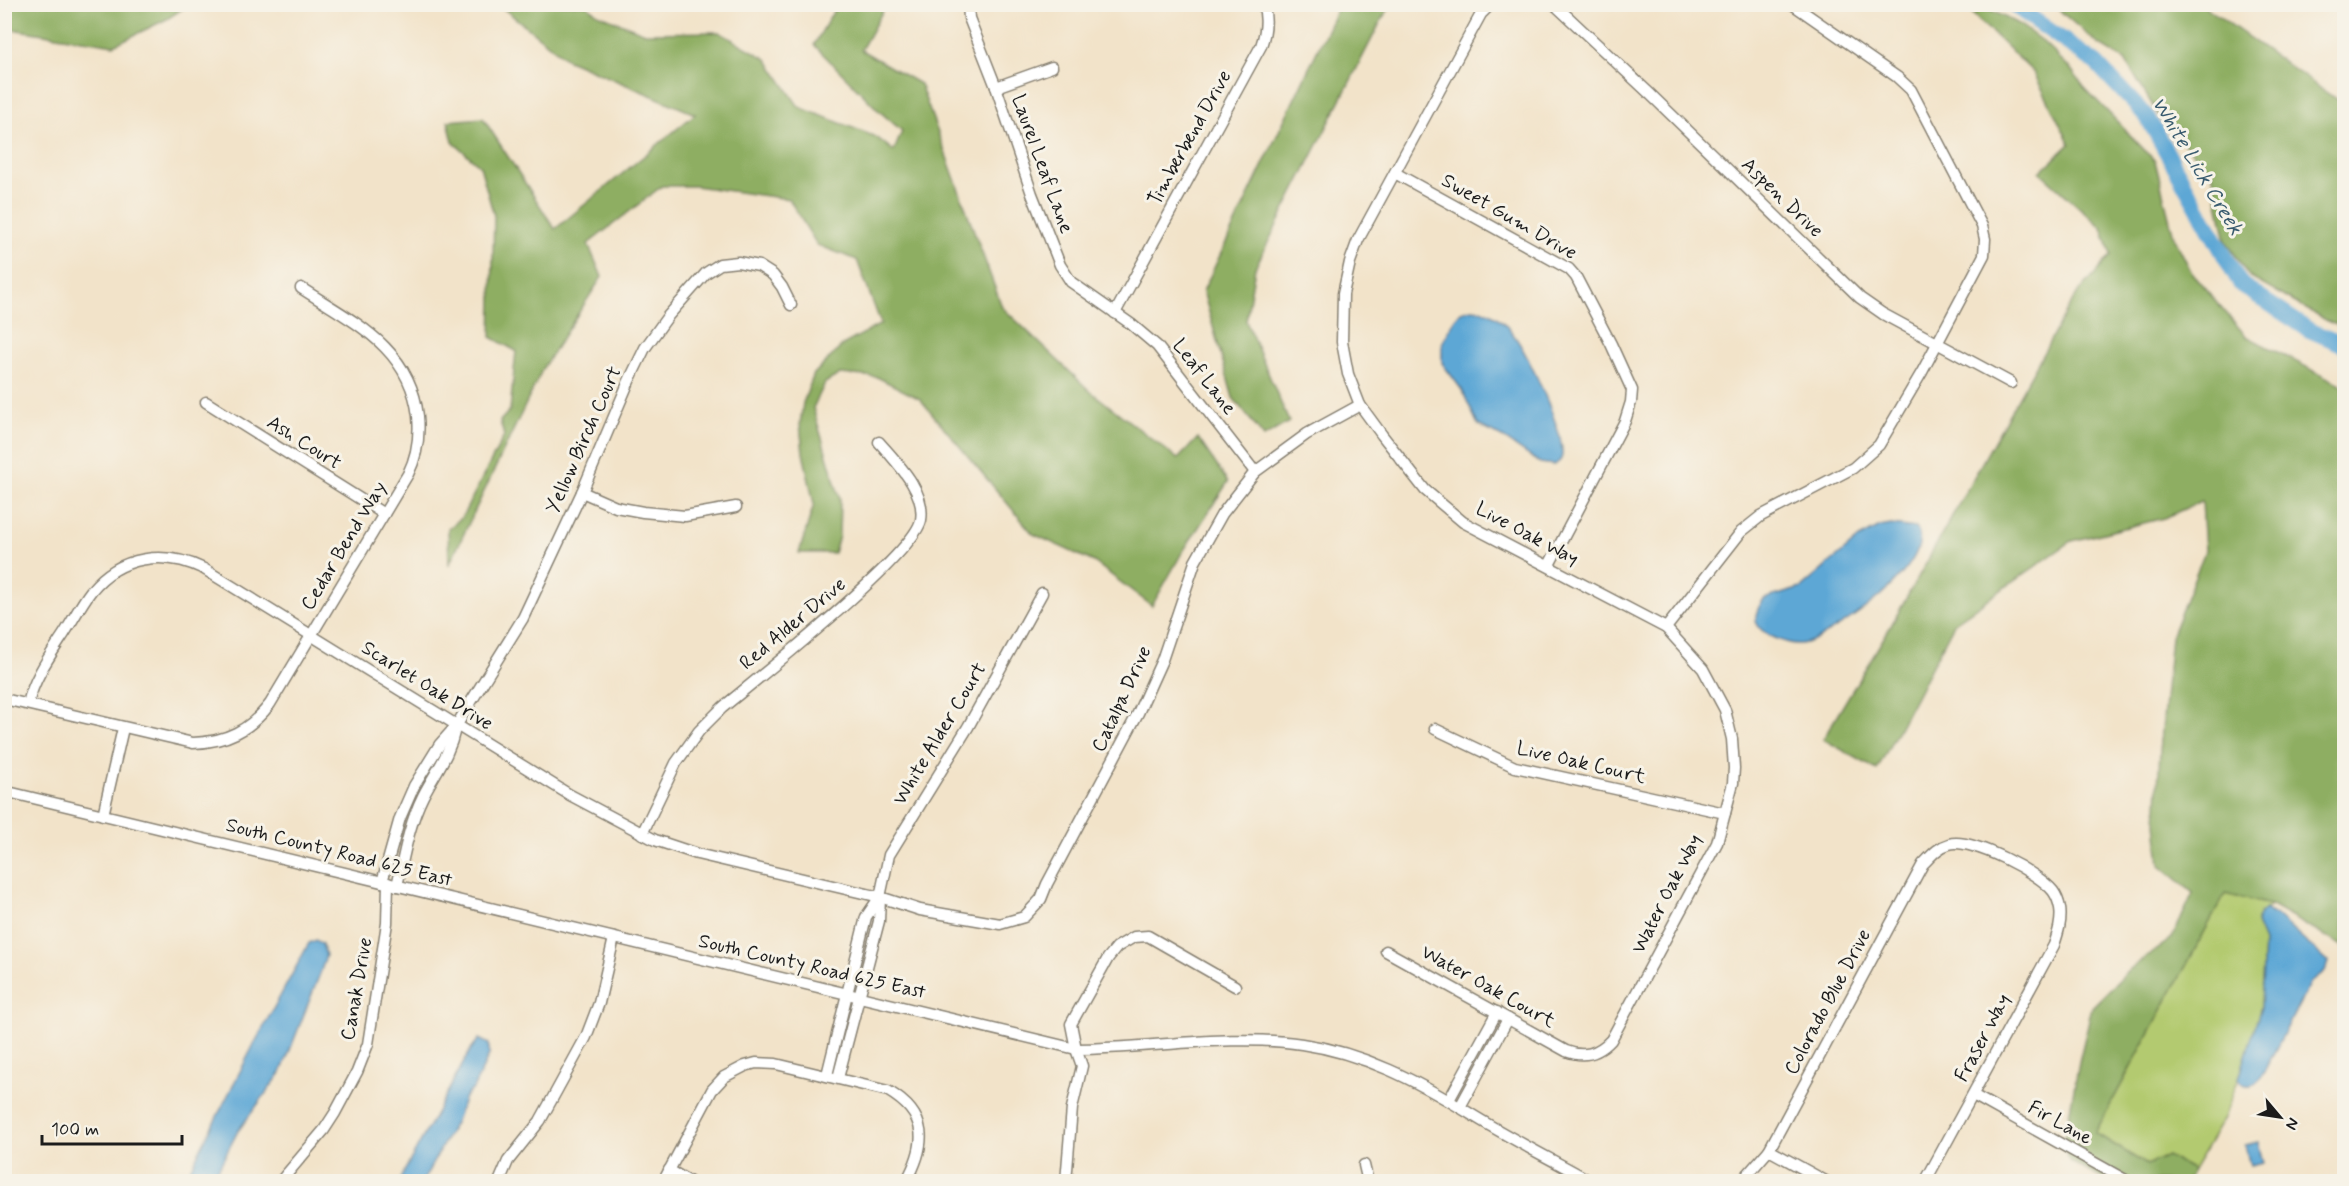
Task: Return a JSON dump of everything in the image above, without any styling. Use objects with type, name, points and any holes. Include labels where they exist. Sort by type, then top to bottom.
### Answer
[{"type":"street","name":"Laurel Leaf Lane","points":[[968,4],[969,18],[1060,265],[1071,282],[1115,313]]},
{"type":"street","name":"Timberbend Drive","points":[[1115,313],[1261,46],[1266,28],[1263,4]]},
{"type":"street","points":[[1360,405],[1344,358],[1341,326],[1343,294],[1350,262],[1358,240],[1481,14],[1491,4]]},
{"type":"street","name":"Aspen Drive","points":[[1554,4],[1860,298],[1882,314],[2011,383]]},
{"type":"street","points":[[1666,628],[1732,541],[1751,523],[1853,468],[1871,454],[1885,438],[1981,263],[1985,248],[1982,225],[1911,90],[1792,4]]},
{"type":"street","points":[[996,87],[1052,67]]},
{"type":"street","name":"Sweet Gum Drive","points":[[1395,173],[1569,269],[1581,286],[1632,390],[1632,402],[1625,421],[1549,565]]},
{"type":"street","name":"Yellow Birch Court","points":[[389,883],[400,818],[414,786],[440,744],[456,726],[523,618],[582,492],[645,348],[668,316],[706,273],[720,264],[744,262],[759,266],[778,280],[791,305]]},
{"type":"street","name":"Cedar Bend Way","points":[[4,699],[193,743],[223,740],[237,734],[250,726],[266,710],[408,474],[417,453],[419,426],[412,390],[398,362],[378,339],[301,288]]},
{"type":"street","name":"Leaf Lane","points":[[1115,313],[1157,346],[1255,472]]},
{"type":"street","name":"Ash Court","points":[[206,402],[384,514]]},
{"type":"street","name":"Catalpa Drive","points":[[880,897],[920,910],[990,924],[1017,921],[1036,906],[1138,713],[1162,660],[1195,562],[1222,514],[1255,472],[1306,434],[1360,405]]},
{"type":"street","name":"Live Oak Way","points":[[1360,405],[1425,490],[1450,512],[1477,530],[1549,565],[1666,628]]},
{"type":"street","name":"Red Alder Drive","points":[[642,834],[676,764],[699,731],[722,708],[882,571],[915,536],[921,518],[918,494],[879,442]]},
{"type":"street","points":[[582,492],[616,507],[643,512],[685,516],[736,507]]},
{"type":"street","name":"Scarlet Oak Drive","points":[[28,704],[41,670],[91,591],[113,571],[140,559],[169,557],[191,563],[381,677],[456,726],[570,795],[642,834],[697,854],[880,897]]},
{"type":"street","name":"White Alder Court","points":[[838,1078],[879,921],[880,897],[889,855],[968,727],[1042,593]]},
{"type":"street","name":"Water Oak Way","points":[[1572,1053],[1590,1054],[1605,1047],[1611,1040],[1717,843],[1733,783],[1732,739],[1720,697],[1703,669],[1666,628]]},
{"type":"street","name":"Yellow Birch Court","points":[[389,883],[423,795],[451,748],[456,726]]},
{"type":"street","points":[[103,815],[123,728]]},
{"type":"street","name":"Live Oak Court","points":[[1435,729],[1513,766],[1725,813]]},
{"type":"street","name":"South County Road 625 East","points":[[4,791],[1076,1049],[1252,1040],[1301,1043],[1345,1053],[1388,1068],[1449,1100],[1592,1182]]},
{"type":"street","name":"Colorado Blue Drive","points":[[1741,1182],[1769,1150],[1923,864],[1936,851],[1950,843],[1967,843],[1983,848],[2040,879],[2053,892],[2060,908]]},
{"type":"street","name":"Canak Drive","points":[[280,1182],[324,1130],[335,1113],[357,1072],[368,1044],[387,923],[389,883]]},
{"type":"street","name":"White Alder Court","points":[[826,1075],[866,917],[880,897]]},
{"type":"street","name":"Fraser Way","points":[[1925,1182],[2054,945],[2060,925],[2060,908]]},
{"type":"street","points":[[1066,1182],[1072,1108],[1082,1066],[1071,1024],[1108,958],[1117,947],[1141,935],[1154,939],[1235,986]]},
{"type":"street","points":[[500,1182],[508,1161],[540,1121],[586,1037],[599,1003],[614,938]]},
{"type":"street","name":"Water Oak Court","points":[[1386,951],[1572,1053]]},
{"type":"street","points":[[1449,1100],[1497,1012]]},
{"type":"street","points":[[1460,1107],[1508,1019]]},
{"type":"street","points":[[663,1182],[712,1090],[730,1072],[745,1066],[765,1063],[838,1078],[888,1091],[901,1098],[915,1113],[921,1131],[921,1147],[906,1182]]},
{"type":"street","name":"Fir Lane","points":[[1973,1095],[2129,1182]]},
{"type":"street","points":[[1769,1150],[1827,1182]]},
{"type":"street","points":[[1364,1165],[1368,1182]]},
{"type":"street","points":[[669,1170],[690,1182]]},
{"type":"green space","points":[[5,4],[188,5],[167,19],[114,45],[5,28]]},
{"type":"green space","points":[[499,5],[586,5],[598,14],[645,33],[719,32],[767,59],[799,107],[876,137],[894,151],[902,131],[814,45],[837,5],[886,5],[861,50],[920,84],[1002,307],[1090,391],[1178,459],[1198,438],[1228,482],[1182,553],[1152,606],[1094,562],[1033,534],[920,399],[877,377],[840,374],[825,383],[813,408],[840,499],[839,536],[834,553],[799,553],[814,504],[803,453],[800,424],[803,403],[814,374],[844,344],[881,324],[857,260],[817,245],[789,199],[695,186],[662,186],[588,244],[602,277],[544,366],[449,565],[448,529],[462,517],[504,436],[500,421],[510,410],[516,351],[491,337],[494,216],[480,166],[453,142],[448,121],[483,118],[555,229],[695,114],[568,60]]},
{"type":"green space","points":[[1339,5],[1392,5],[1383,17],[1255,268],[1246,321],[1289,422],[1264,437],[1233,398],[1203,291]]},
{"type":"green space","points":[[1963,5],[1981,5],[2020,25],[2042,41],[2070,68],[2084,87],[2155,161],[2174,237],[2192,273],[2246,336],[2344,386],[2344,947],[2270,905],[2225,894],[2095,1133],[2147,1165],[2167,1156],[2193,1170],[2187,1181],[2107,1181],[2069,1161],[2064,1142],[2092,1007],[2130,969],[2172,938],[2193,893],[2160,865],[2156,823],[2160,751],[2171,637],[2205,551],[2202,501],[2164,518],[2072,541],[1955,622],[1877,770],[1823,739],[1889,629],[2074,298],[2111,255],[2102,228],[2040,172],[2070,144],[2034,73]]},
{"type":"green space","points":[[2053,5],[2203,5],[2344,105],[2344,327],[2331,323],[2249,277],[2226,241],[2212,172],[2162,121],[2125,60],[2098,44]]},
{"type":"green space","points":[[2225,894],[2270,905],[2260,914],[2256,923],[2264,941],[2261,1007],[2249,1051],[2224,1118],[2193,1170],[2167,1156],[2147,1165],[2095,1133]]},
{"type":"water","points":[[1471,309],[1490,313],[1505,324],[1528,358],[1559,434],[1561,459],[1554,465],[1540,463],[1500,436],[1478,425],[1462,390],[1442,363],[1442,344],[1455,319],[1461,312]]},
{"type":"water","points":[[1891,525],[1916,528],[1919,542],[1913,559],[1899,577],[1880,595],[1838,626],[1806,643],[1790,643],[1762,631],[1756,622],[1756,617],[1764,599],[1801,588],[1859,538],[1880,527]]},
{"type":"water","points":[[2265,909],[2278,917],[2328,962],[2325,971],[2311,982],[2260,1079],[2252,1085],[2246,1085],[2239,1078],[2261,1007],[2264,942],[2256,923]]},
{"type":"water","points":[[316,940],[322,944],[326,955],[281,1073],[238,1131],[212,1181],[184,1181],[309,943]]},
{"type":"water","points":[[479,1039],[489,1044],[489,1055],[423,1181],[399,1181],[471,1049]]},
{"type":"water","points":[[2258,1142],[2263,1163],[2250,1166],[2245,1145]]},
{"type":"waterway","name":"White Lick Creek","points":[[2012,4],[2096,63],[2147,117],[2241,285],[2309,330],[2344,345]]}]
